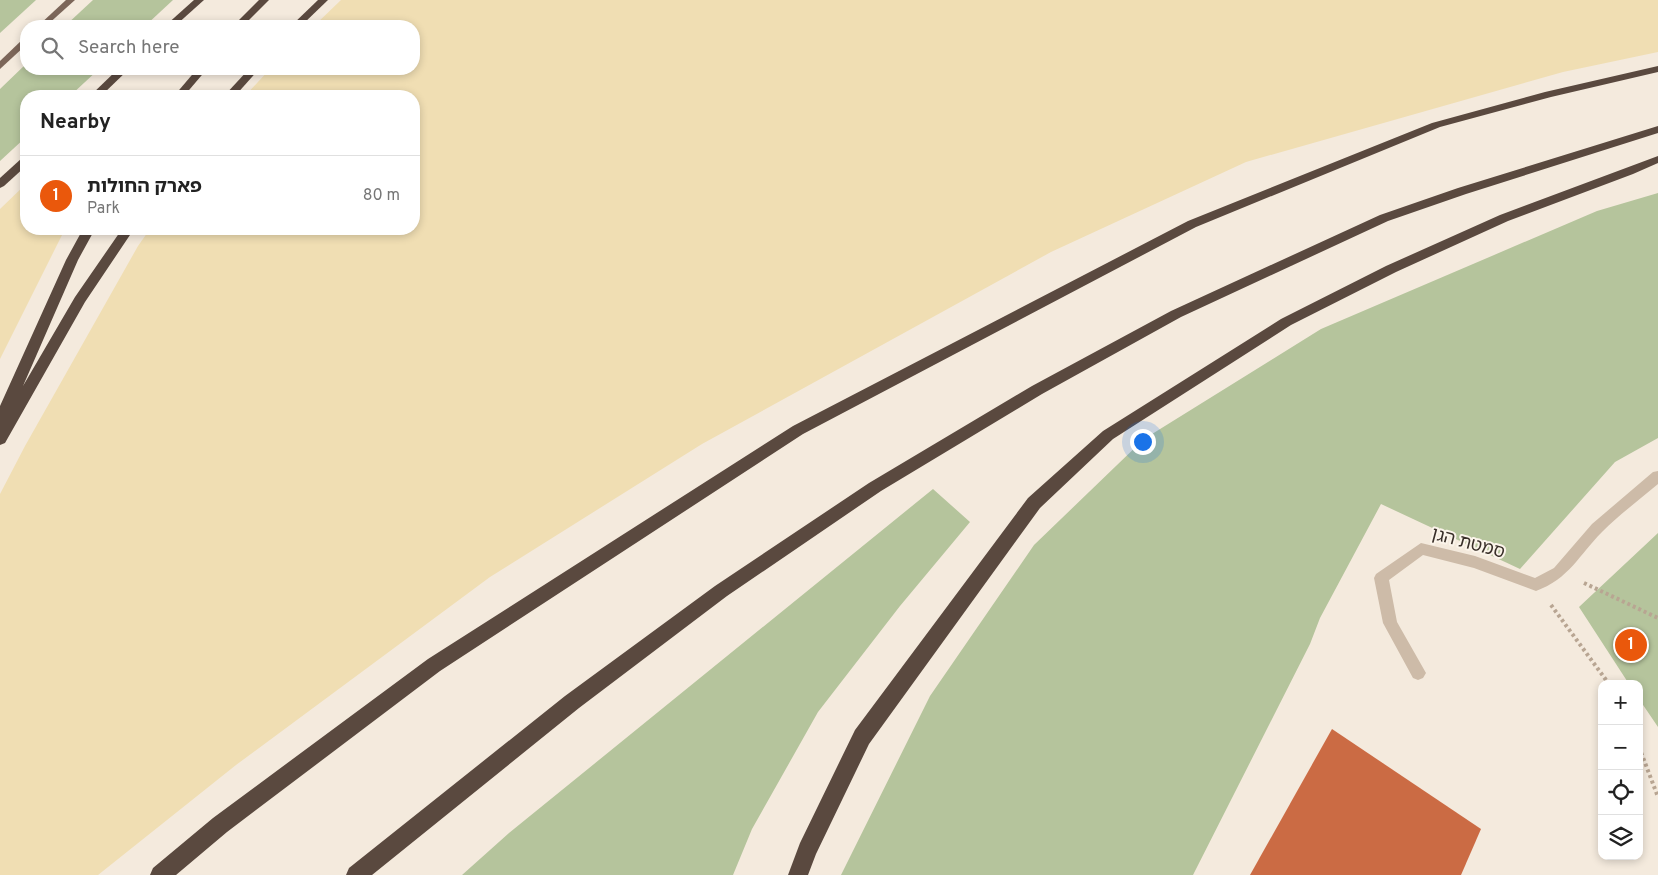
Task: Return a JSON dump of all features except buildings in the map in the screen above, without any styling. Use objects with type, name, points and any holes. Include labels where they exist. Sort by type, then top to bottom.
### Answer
[{"type":"highway","points":[[177,20],[199,0]]},
{"type":"highway","points":[[244,20],[264,0]]},
{"type":"highway","points":[[302,20],[323,0]]},
{"type":"highway","points":[[160,875],[220,825],[434,665],[798,430],[1192,224],[1436,125],[1549,94],[1658,69]]},
{"type":"highway","points":[[101,90],[118,75]]},
{"type":"highway","points":[[184,90],[197,75]]},
{"type":"highway","points":[[235,90],[248,75]]},
{"type":"highway","points":[[356,875],[572,702],[721,591],[875,487],[1037,390],[1176,314],[1384,218],[1462,191],[1658,129]]},
{"type":"highway","points":[[798,875],[807,850],[862,737],[1034,503],[1108,435],[1286,322],[1391,269],[1504,218],[1629,172],[1658,159]]},
{"type":"highway","points":[[0,184],[20,166]]},
{"type":"highway","points":[[0,422],[72,260],[86,235]]},
{"type":"highway","points":[[0,439],[80,300],[124,235]]},
{"type":"main road","points":[[49,20],[71,0]]},
{"type":"main road","points":[[0,66],[20,47]]},
{"type":"lane","points":[[1536,585],[1559,572],[1597,528],[1658,476]]},
{"type":"lane","name":"סמטת הגן","points":[[1418,673],[1390,623],[1381,578],[1420,549],[1475,562],[1536,585]]},
{"type":"path","points":[[1559,572],[1658,618]]},
{"type":"path","points":[[1536,585],[1606,680]]},
{"type":"path","points":[[1643,758],[1658,797]]},
{"type":"green space","points":[[0,0],[36,0],[0,33]]},
{"type":"green space","points":[[93,0],[173,0],[151,20],[71,20]]},
{"type":"green space","points":[[20,70],[20,75],[93,75],[76,90],[20,90],[20,143],[0,161],[0,89]]},
{"type":"green space","points":[[1658,193],[1658,438],[1615,462],[1520,569],[1381,504],[1320,618],[1310,644],[1193,875],[841,875],[930,696],[1034,545],[1144,439],[1321,329],[1597,211]]},
{"type":"green space","points":[[933,489],[970,522],[900,606],[818,712],[752,829],[733,875],[462,875],[509,833]]},
{"type":"green space","points":[[1658,533],[1658,727],[1643,705],[1643,680],[1626,680],[1579,607]]},
{"type":"sand","points":[[341,0],[1658,0],[1658,52],[1563,72],[1246,162],[1051,252],[702,444],[490,577],[236,765],[98,875],[0,875],[0,494],[138,246],[146,235],[420,235],[420,90],[251,90],[264,75],[420,75],[420,20],[320,20]]},
{"type":"sand","points":[[20,190],[20,235],[62,235],[0,359],[0,209]]},
{"type":"place","name":"פארק החולות","points":[[1631,645]]}]
